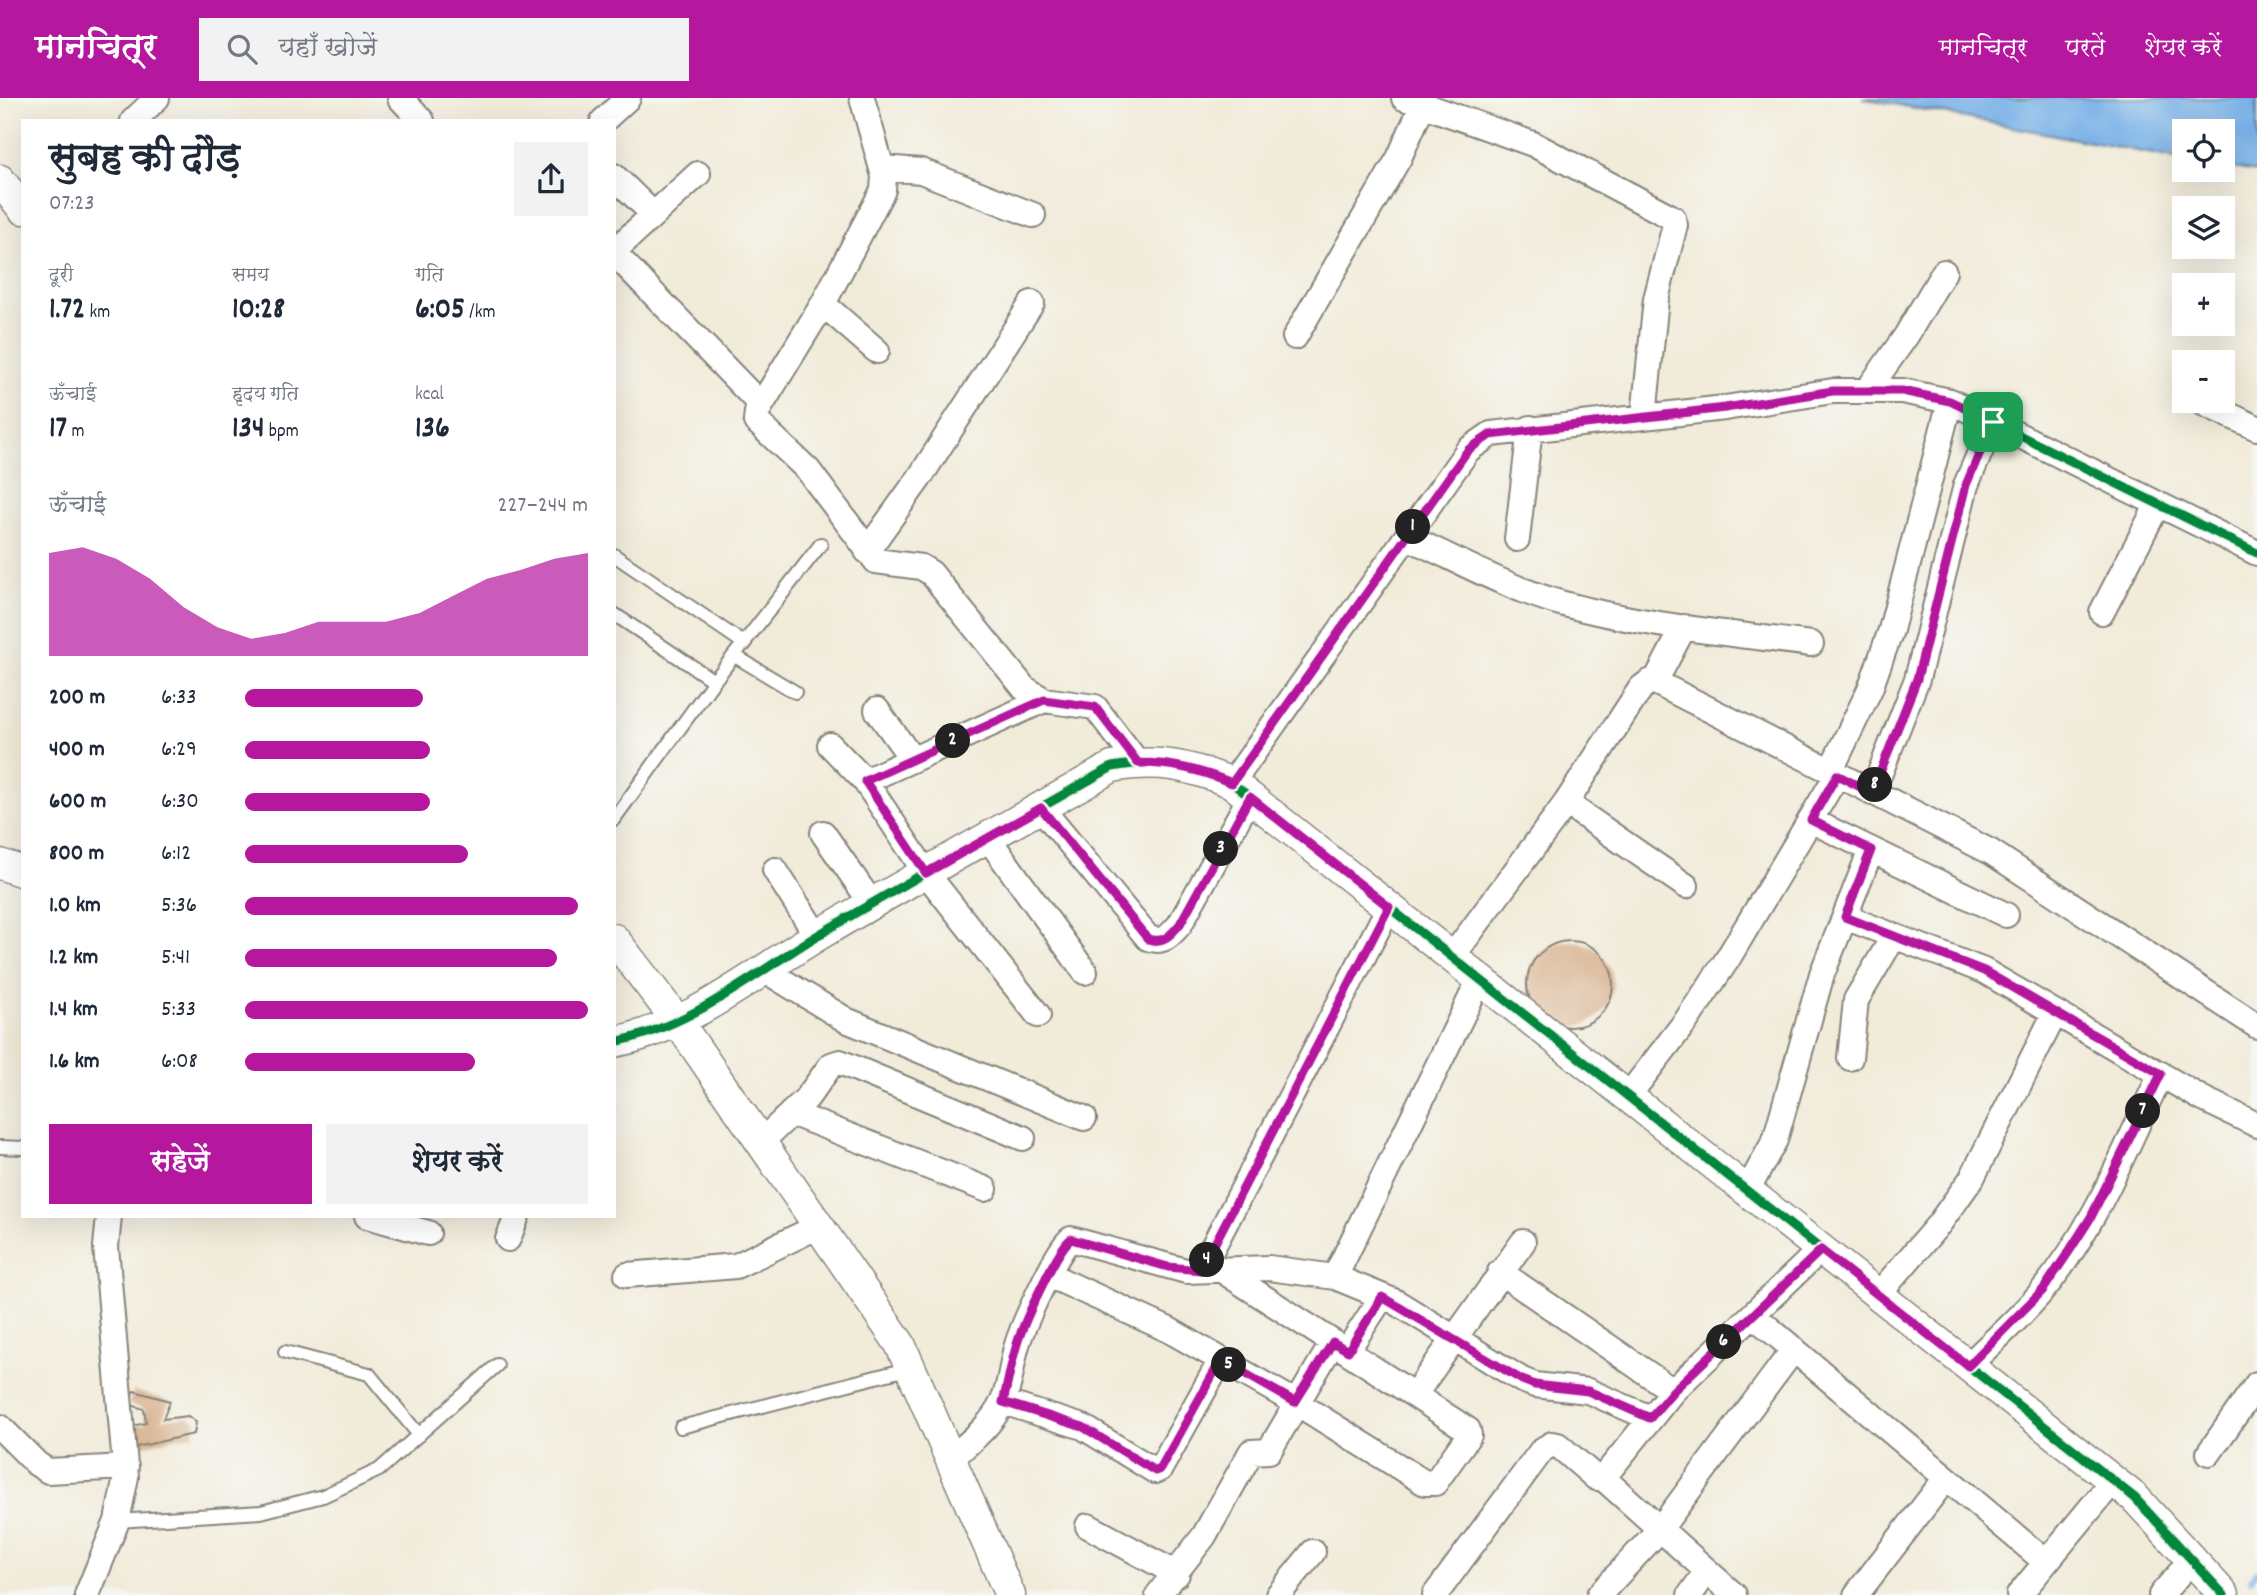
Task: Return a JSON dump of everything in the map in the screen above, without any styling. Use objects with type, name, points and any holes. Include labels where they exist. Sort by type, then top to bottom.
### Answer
[{"type":"street","points":[[135,119],[157,98]]},
{"type":"street","points":[[400,98],[420,119]]},
{"type":"street","points":[[606,119],[628,98]]},
{"type":"street","points":[[862,98],[882,168],[883,190],[823,304],[761,405],[755,416],[756,421],[808,470],[876,561],[889,565],[921,567],[931,573],[1024,688],[1044,700],[1095,707],[1138,763]]},
{"type":"street","points":[[1295,337],[1399,158],[1414,101],[1533,144],[1673,218],[1675,225],[1656,299],[1644,416]]},
{"type":"street","points":[[882,168],[921,171],[1033,215]]},
{"type":"street","points":[[616,250],[698,174]]},
{"type":"street","points":[[616,178],[653,214]]},
{"type":"street","points":[[0,180],[21,206]]},
{"type":"street","points":[[616,254],[761,405]]},
{"type":"street","points":[[1867,391],[1906,336],[1944,272]]},
{"type":"street","points":[[867,551],[920,477],[1032,303]]},
{"type":"street","points":[[823,304],[877,351]]},
{"type":"street","points":[[1041,808],[1148,939],[1156,942],[1166,939],[1180,924],[1241,790],[1406,537],[1468,450],[1490,435],[1833,391],[1902,391],[1950,401],[2257,553]]},
{"type":"street","points":[[1628,1096],[1686,1021],[1727,960],[1811,820],[1833,773],[1870,690],[1891,630],[1950,401]]},
{"type":"street","points":[[2225,413],[2257,428]]},
{"type":"street","points":[[1872,793],[1917,679],[1966,485],[1993,422]]},
{"type":"street","points":[[1517,539],[1530,428]]},
{"type":"street","points":[[2102,612],[2158,504]]},
{"type":"street","points":[[1406,537],[1512,585],[1562,603],[1685,627],[1811,644]]},
{"type":"street","points":[[1656,682],[1685,627]]},
{"type":"street","points":[[1452,957],[1566,803],[1641,688],[1649,682],[1656,682],[1990,852],[2257,1026]]},
{"type":"street","points":[[865,781],[1044,700]]},
{"type":"street","points":[[877,710],[912,759]]},
{"type":"street","points":[[830,745],[865,781],[926,873],[1038,1015]]},
{"type":"street","points":[[616,1042],[646,1036],[678,1022],[817,936],[1112,768],[1138,763],[1167,763],[1196,769],[1241,790],[2135,1498],[2224,1595]]},
{"type":"street","points":[[1566,803],[1686,886]]},
{"type":"street","points":[[1811,820],[2006,915]]},
{"type":"street","points":[[823,832],[872,904]]},
{"type":"street","points":[[988,838],[1085,972]]},
{"type":"street","points":[[1747,1191],[1783,1120],[1809,1016],[1871,850]]},
{"type":"street","points":[[0,864],[21,871]]},
{"type":"street","points":[[775,870],[817,936]]},
{"type":"street","points":[[1211,1270],[1389,907]]},
{"type":"street","points":[[1845,917],[1984,971],[2161,1074],[2257,1125]]},
{"type":"street","points":[[1850,1058],[1856,1000],[1894,936]]},
{"type":"street","points":[[616,942],[678,1022],[900,1344],[1010,1595]]},
{"type":"street","points":[[763,969],[846,1020],[1084,1118]]},
{"type":"street","points":[[1335,1278],[1479,979]]},
{"type":"street","points":[[1878,1295],[1939,1224],[1972,1178],[2056,1013]]},
{"type":"street","points":[[761,1142],[807,1098],[831,1065],[840,1062],[1023,1138]]},
{"type":"street","points":[[1968,1366],[2043,1290],[2070,1250],[2091,1217],[2161,1074]]},
{"type":"street","points":[[791,1114],[985,1189]]},
{"type":"street","points":[[87,1595],[117,1521],[126,1467],[106,1247],[109,1218]]},
{"type":"street","points":[[374,1218],[428,1233]]},
{"type":"street","points":[[627,1275],[736,1266],[819,1226]]},
{"type":"street","points":[[951,1459],[989,1423],[1003,1402],[1017,1343],[1065,1243],[1071,1239],[1168,1267],[1211,1270],[1269,1268],[1335,1278],[1382,1297],[1522,1380],[1535,1385],[1588,1391],[1650,1418]]},
{"type":"street","points":[[1415,1394],[1452,1338],[1523,1242]]},
{"type":"street","points":[[1603,1478],[1673,1391],[1821,1250]]},
{"type":"street","points":[[1049,1275],[1169,1330],[1295,1402],[1430,1485],[1435,1483],[1469,1433],[1415,1394],[1211,1270]]},
{"type":"street","points":[[1500,1272],[1673,1391]]},
{"type":"street","points":[[1158,1595],[1205,1536],[1251,1452],[1268,1453],[1295,1402],[1382,1297]]},
{"type":"street","points":[[1753,1315],[2046,1562]]},
{"type":"street","points":[[1599,1595],[1660,1529],[1794,1349]]},
{"type":"street","points":[[1003,1402],[1083,1427],[1155,1471],[1160,1469],[1221,1360]]},
{"type":"street","points":[[2209,1453],[2257,1384]]},
{"type":"street","points":[[0,1427],[37,1464],[48,1471],[126,1467]]},
{"type":"street","points":[[1435,1595],[1547,1446],[1558,1445],[1596,1478],[1603,1478],[1734,1595]]},
{"type":"street","points":[[1856,1595],[1946,1478]]},
{"type":"street","points":[[2019,1595],[2113,1481]]},
{"type":"street","points":[[1088,1526],[1177,1574]]},
{"type":"street","points":[[1278,1595],[1314,1552]]},
{"type":"street","points":[[2161,1595],[2191,1560]]},
{"type":"street","points":[[1690,1595],[1707,1571]]},
{"type":"lane","points":[[616,816],[714,681],[746,644],[821,544]]},
{"type":"lane","points":[[616,556],[746,644]]},
{"type":"lane","points":[[616,615],[714,681]]},
{"type":"lane","points":[[735,656],[795,692]]},
{"type":"lane","points":[[0,1147],[21,1148]]},
{"type":"lane","points":[[285,1352],[369,1374],[419,1435]]},
{"type":"lane","points":[[117,1521],[261,1512],[323,1496],[379,1470],[497,1365]]},
{"type":"lane","points":[[681,1427],[911,1368]]},
{"type":"water","points":[[1862,98],[2257,98],[2257,172],[2235,169],[2235,119],[2172,119],[2172,158]]},
{"type":"building","points":[[1570,941],[1586,945],[1600,954],[1609,968],[1613,984],[1609,1000],[1600,1014],[1586,1023],[1570,1027],[1554,1023],[1540,1014],[1531,1000],[1527,984],[1531,968],[1540,954],[1554,945]]},
{"type":"building","points":[[134,1391],[170,1401],[163,1419],[188,1416],[196,1422],[194,1434],[132,1448],[128,1427],[146,1423],[144,1409],[128,1404]]},
{"type":"waterway","points":[[2251,1579],[2257,1572]]},
{"type":"cycle path","points":[[1232,783],[1468,450],[1491,434],[1725,408],[1833,391],[1902,391],[1950,401],[2257,553]]},
{"type":"cycle path","points":[[616,1042],[643,1035],[698,1011],[860,910],[1112,767],[1173,765],[1216,777],[1232,783],[2135,1498],[2224,1595]]},
{"type":"route","points":[[1833,391],[1902,391],[1950,401],[1993,422],[1966,485],[1917,679],[1872,793],[1837,775],[1811,820],[1871,850],[1845,917],[1984,971],[2161,1074],[2091,1217],[2070,1250],[2043,1290],[1968,1366],[1821,1250],[1673,1391],[1650,1418],[1588,1391],[1535,1385],[1522,1380],[1396,1302],[1382,1297],[1348,1351],[1333,1342],[1295,1402],[1221,1360],[1160,1469],[1155,1471],[1066,1419],[1003,1402],[1017,1343],[1065,1243],[1071,1239],[1168,1267],[1201,1270],[1389,907],[1250,797],[1180,924],[1166,939],[1156,942],[1148,939],[1041,808],[926,873],[865,781],[1044,700],[1084,703],[1095,707],[1138,763],[1167,763],[1196,769],[1232,783],[1468,450],[1490,435],[1530,428],[1725,408],[1833,391]]}]
